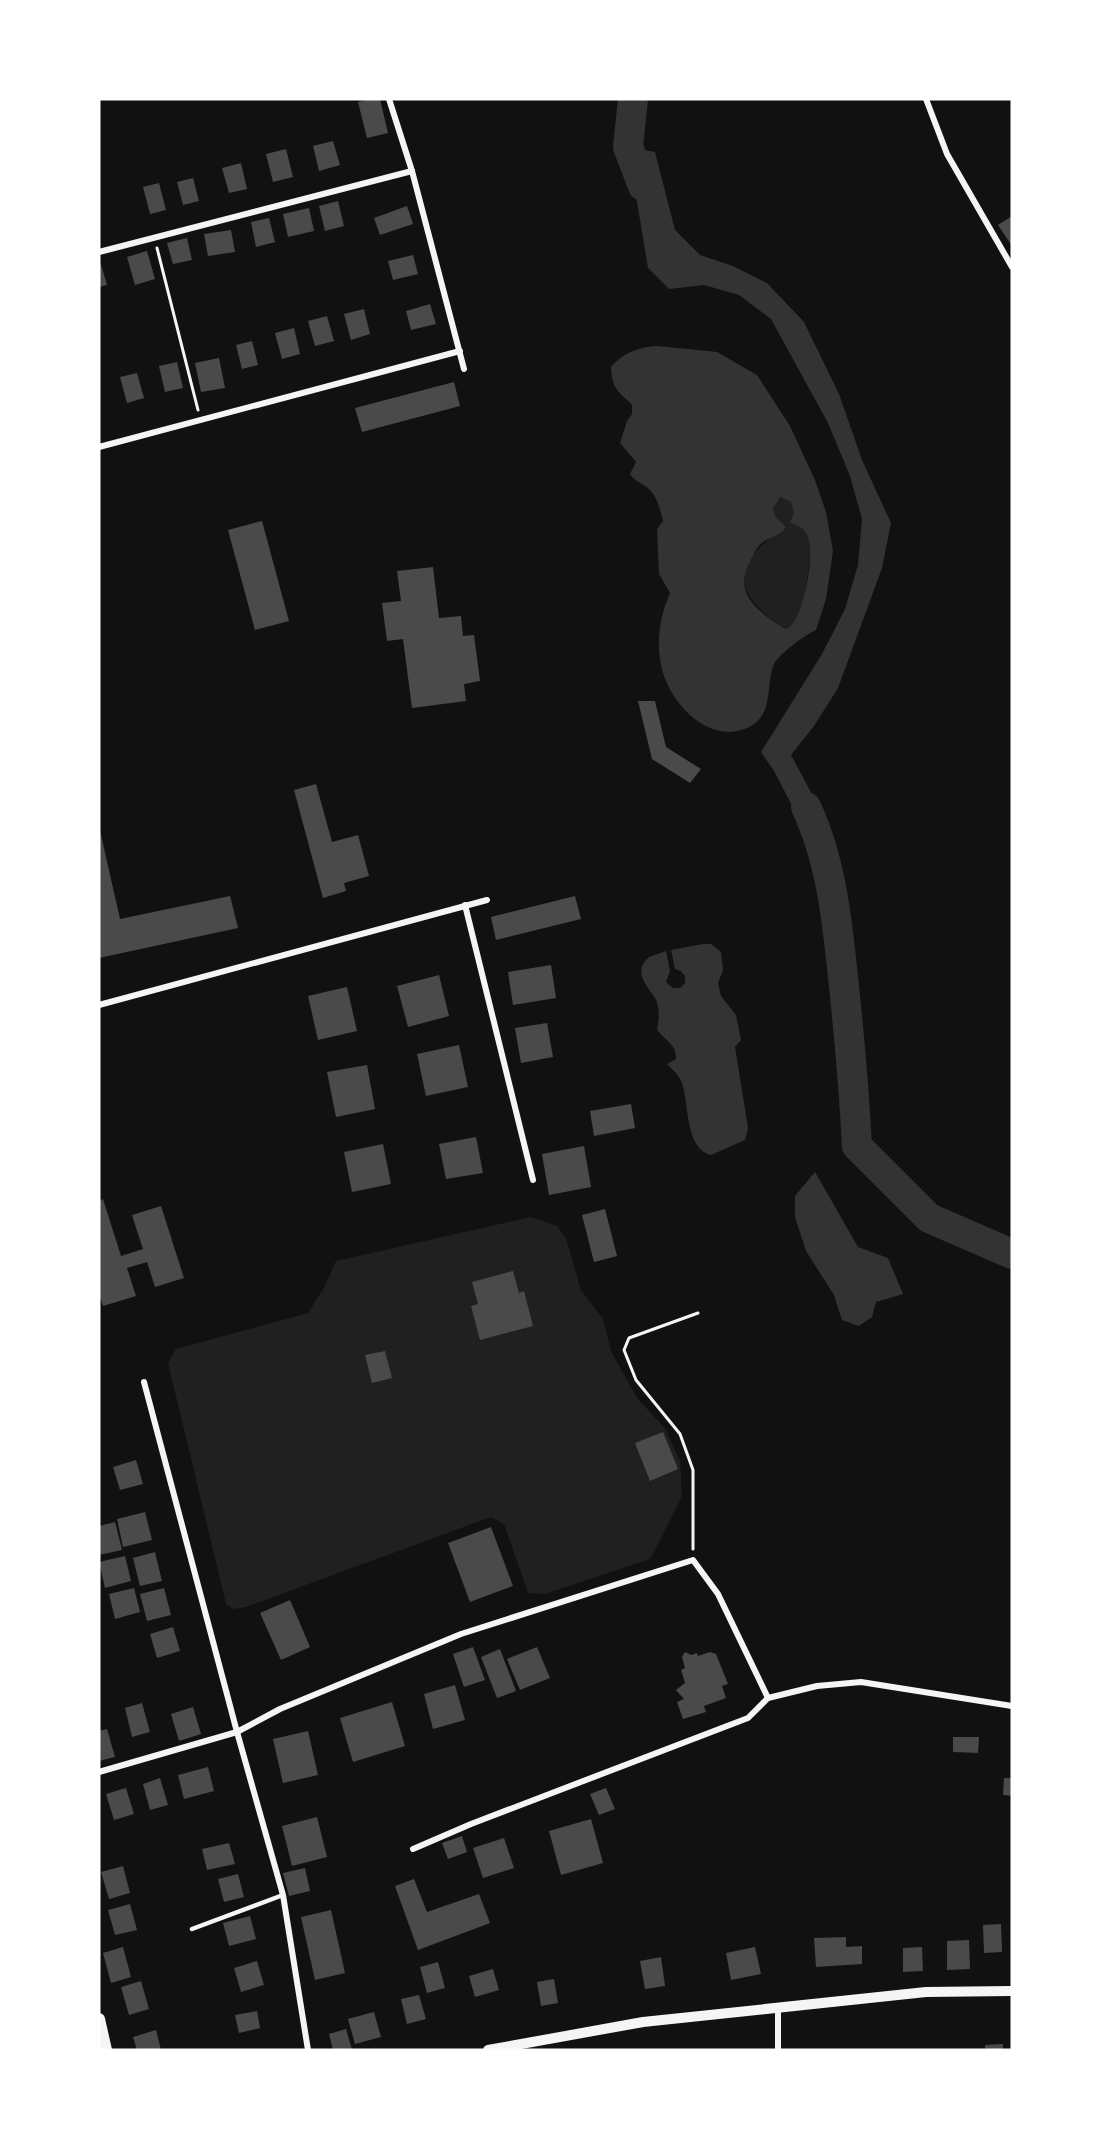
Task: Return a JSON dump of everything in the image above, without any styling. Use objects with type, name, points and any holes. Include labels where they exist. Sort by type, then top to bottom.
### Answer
[{"type":"main road","points":[[99,2019],[106,2050]]},
{"type":"street","points":[[389,99],[412,171],[464,369]]},
{"type":"street","points":[[926,99],[947,154],[1012,267]]},
{"type":"street","points":[[99,252],[412,171]]},
{"type":"street","points":[[99,447],[460,351]]},
{"type":"street","points":[[99,1005],[487,900]]},
{"type":"street","points":[[465,905],[533,1180]]},
{"type":"street","points":[[144,1382],[283,1895],[308,2050]]},
{"type":"street","points":[[99,1772],[237,1732],[280,1709],[461,1634],[693,1560],[718,1594],[768,1698]]},
{"type":"street","points":[[413,1849],[471,1824],[748,1718],[768,1698],[817,1686],[861,1682],[1012,1706]]},
{"type":"street","points":[[488,2050],[643,2022],[926,1992],[1012,1990]]},
{"type":"street","points":[[778,2007],[778,2050]]},
{"type":"lane","points":[[192,1929],[283,1895]]},
{"type":"path","points":[[155,238],[200,421]]},
{"type":"path","points":[[693,1560],[693,1470],[680,1434],[636,1380],[624,1350],[629,1338],[698,1312]]},
{"type":"shaded area","points":[[628,147],[655,152],[675,230],[700,255],[733,266],[767,283],[804,322],[839,394],[862,460],[891,523],[882,568],[838,688],[814,726],[791,755],[828,824],[827,848],[809,838],[774,771],[761,752],[822,654],[845,609],[858,565],[862,519],[850,476],[828,423],[771,319],[739,295],[704,285],[669,289],[648,268]]},
{"type":"shaded area","points":[[651,347],[717,352],[757,375],[790,426],[815,480],[826,512],[833,551],[826,599],[816,630],[793,645],[777,660],[772,672],[764,712],[754,724],[739,731],[723,732],[695,719],[673,694],[665,680],[661,665],[660,628],[670,593],[659,574],[657,529],[663,521],[655,496],[630,474],[636,462],[620,443],[627,421],[632,414],[632,405],[614,385],[611,367],[627,354]],"holes":[[[780,497],[791,502],[794,512],[790,523],[797,525],[807,534],[810,561],[802,603],[792,624],[786,629],[758,609],[746,593],[744,583],[745,573],[757,548],[786,527],[776,517],[773,509]]]},
{"type":"shaded area","points":[[780,497],[791,502],[811,549],[802,606],[793,624],[786,629],[755,603],[747,591],[744,578],[747,565],[755,553],[786,527],[776,517],[773,509]]},
{"type":"shaded area","points":[[711,944],[721,952],[723,970],[718,983],[721,996],[736,1015],[741,1040],[735,1047],[748,1128],[745,1140],[711,1155],[696,1144],[692,1135],[682,1083],[678,1075],[667,1064],[676,1059],[674,1049],[657,1029],[659,1014],[657,1003],[641,974],[644,963],[649,957],[666,951],[670,971],[666,982],[673,988],[680,988],[685,983],[685,976],[681,971],[675,969],[671,950]]},
{"type":"shaded area","points":[[815,1172],[858,1247],[888,1258],[903,1294],[876,1302],[872,1317],[859,1326],[842,1320],[834,1295],[806,1251],[795,1217],[795,1196]]},
{"type":"shaded area","points":[[531,1217],[557,1226],[566,1238],[581,1290],[603,1319],[611,1351],[637,1398],[665,1428],[680,1461],[682,1497],[650,1559],[545,1594],[528,1593],[504,1524],[491,1517],[246,1607],[233,1609],[226,1604],[168,1363],[176,1349],[308,1313],[325,1286],[336,1261]]},
{"type":"building","points":[[380,99],[388,133],[367,138],[358,102]]},
{"type":"building","points":[[333,141],[340,165],[319,171],[313,146]]},
{"type":"building","points":[[286,149],[293,177],[273,182],[266,154]]},
{"type":"building","points":[[241,163],[247,189],[229,193],[222,168]]},
{"type":"building","points":[[193,178],[199,201],[183,205],[177,182]]},
{"type":"building","points":[[159,183],[166,210],[150,214],[143,187]]},
{"type":"building","points":[[338,201],[344,226],[325,231],[319,206]]},
{"type":"building","points":[[407,206],[413,224],[380,235],[374,218]]},
{"type":"building","points":[[309,208],[314,231],[288,237],[283,214]]},
{"type":"building","points":[[1012,216],[1012,246],[998,225]]},
{"type":"building","points":[[269,218],[275,242],[256,247],[251,222]]},
{"type":"building","points":[[231,230],[235,252],[208,256],[204,234]]},
{"type":"building","points":[[187,238],[192,260],[173,264],[167,243]]},
{"type":"building","points":[[147,251],[155,279],[135,285],[127,257]]},
{"type":"building","points":[[413,255],[418,274],[393,280],[388,261]]},
{"type":"building","points":[[99,258],[107,285],[99,287]]},
{"type":"building","points":[[430,304],[436,324],[411,330],[406,311]]},
{"type":"building","points":[[364,309],[370,334],[351,340],[344,314]]},
{"type":"building","points":[[327,316],[334,341],[315,346],[308,321]]},
{"type":"building","points":[[294,328],[300,354],[282,359],[275,333]]},
{"type":"building","points":[[252,341],[258,365],[242,369],[236,345]]},
{"type":"building","points":[[219,358],[225,388],[201,392],[195,363]]},
{"type":"building","points":[[177,362],[183,388],[165,392],[159,366]]},
{"type":"building","points":[[137,373],[144,398],[127,403],[120,377]]},
{"type":"building","points":[[454,382],[460,406],[362,432],[355,408]]},
{"type":"building","points":[[262,521],[289,621],[255,630],[228,530]]},
{"type":"building","points":[[433,567],[439,618],[461,616],[463,636],[474,635],[480,681],[464,684],[466,701],[412,708],[403,639],[387,641],[382,603],[401,601],[397,571]]},
{"type":"building","points":[[638,701],[655,701],[666,747],[701,769],[690,783],[652,759]]},
{"type":"building","points":[[316,784],[332,842],[358,835],[369,876],[344,883],[346,891],[323,898],[294,790]]},
{"type":"building","points":[[99,826],[120,919],[230,896],[238,928],[99,958]]},
{"type":"building","points":[[575,896],[581,919],[496,940],[491,917]]},
{"type":"building","points":[[551,965],[556,998],[513,1005],[508,972]]},
{"type":"building","points":[[439,975],[449,1016],[408,1027],[397,986]]},
{"type":"building","points":[[347,987],[357,1031],[318,1040],[308,996]]},
{"type":"building","points":[[547,1023],[553,1057],[521,1063],[515,1028]]},
{"type":"building","points":[[459,1045],[468,1087],[426,1096],[417,1054]]},
{"type":"building","points":[[367,1065],[375,1109],[336,1117],[327,1072]]},
{"type":"building","points":[[631,1104],[635,1128],[594,1136],[590,1111]]},
{"type":"building","points":[[476,1137],[483,1173],[446,1179],[439,1144]]},
{"type":"building","points":[[383,1144],[391,1184],[352,1192],[344,1152]]},
{"type":"building","points":[[584,1146],[591,1187],[549,1195],[542,1154]]},
{"type":"building","points":[[103,1199],[121,1256],[143,1249],[132,1215],[161,1206],[184,1278],[155,1287],[147,1262],[127,1268],[136,1296],[103,1306],[99,1294],[99,1201]]},
{"type":"building","points":[[605,1209],[617,1256],[594,1262],[582,1215]]},
{"type":"building","points":[[513,1271],[519,1293],[524,1291],[533,1326],[480,1340],[471,1306],[478,1304],[472,1282]]},
{"type":"building","points":[[385,1351],[392,1378],[372,1383],[365,1355]]},
{"type":"building","points":[[663,1432],[678,1469],[650,1481],[635,1443]]},
{"type":"building","points":[[136,1460],[143,1484],[120,1490],[113,1467]]},
{"type":"building","points":[[145,1512],[152,1540],[123,1547],[117,1519]]},
{"type":"building","points":[[115,1522],[122,1550],[99,1555],[99,1526]]},
{"type":"building","points":[[491,1527],[513,1586],[470,1602],[448,1543]]},
{"type":"building","points":[[155,1552],[162,1581],[140,1586],[133,1558]]},
{"type":"building","points":[[125,1556],[131,1581],[105,1588],[99,1562]]},
{"type":"building","points":[[134,1588],[140,1612],[115,1619],[109,1594]]},
{"type":"building","points":[[164,1588],[171,1615],[147,1621],[140,1594]]},
{"type":"building","points":[[290,1600],[310,1647],[281,1660],[260,1613]]},
{"type":"building","points":[[173,1627],[180,1651],[157,1658],[150,1634]]},
{"type":"building","points":[[473,1647],[485,1680],[464,1687],[453,1654]]},
{"type":"building","points":[[537,1647],[550,1678],[520,1690],[507,1659]]},
{"type":"building","points":[[500,1649],[516,1691],[497,1698],[481,1657]]},
{"type":"building","points":[[685,1652],[691,1655],[697,1653],[698,1656],[710,1652],[716,1654],[728,1684],[722,1686],[726,1698],[704,1706],[706,1712],[683,1719],[677,1702],[684,1699],[676,1690],[685,1683],[681,1670],[685,1668],[682,1657]]},
{"type":"building","points":[[455,1685],[465,1720],[433,1729],[424,1694]]},
{"type":"building","points":[[392,1702],[405,1746],[353,1762],[340,1718]]},
{"type":"building","points":[[142,1703],[150,1732],[132,1737],[125,1708]]},
{"type":"building","points":[[193,1707],[201,1734],[179,1741],[171,1714]]},
{"type":"building","points":[[107,1729],[115,1757],[99,1761],[99,1731]]},
{"type":"building","points":[[308,1731],[318,1775],[283,1783],[273,1739]]},
{"type":"building","points":[[953,1737],[979,1737],[978,1753],[953,1752]]},
{"type":"building","points":[[208,1767],[214,1791],[184,1799],[178,1775]]},
{"type":"building","points":[[160,1778],[168,1805],[150,1810],[143,1784]]},
{"type":"building","points":[[1004,1778],[1012,1778],[1012,1796],[1003,1795]]},
{"type":"building","points":[[126,1788],[134,1814],[114,1820],[106,1794]]},
{"type":"building","points":[[606,1788],[615,1809],[599,1815],[590,1794]]},
{"type":"building","points":[[317,1817],[327,1857],[292,1866],[282,1826]]},
{"type":"building","points":[[591,1819],[603,1863],[561,1875],[549,1831]]},
{"type":"building","points":[[462,1836],[467,1852],[448,1859],[442,1843]]},
{"type":"building","points":[[504,1838],[514,1868],[483,1878],[473,1848]]},
{"type":"building","points":[[229,1843],[235,1864],[207,1870],[202,1849]]},
{"type":"building","points":[[123,1866],[130,1893],[109,1899],[101,1872]]},
{"type":"building","points":[[305,1868],[310,1891],[289,1896],[283,1873]]},
{"type":"building","points":[[238,1874],[244,1897],[224,1902],[218,1879]]},
{"type":"building","points":[[414,1879],[427,1912],[479,1894],[490,1923],[418,1950],[395,1886]]},
{"type":"building","points":[[130,1904],[137,1930],[115,1935],[108,1910]]},
{"type":"building","points":[[331,1910],[345,1973],[315,1980],[301,1917]]},
{"type":"building","points":[[250,1916],[256,1939],[229,1946],[223,1923]]},
{"type":"building","points":[[1001,1924],[1002,1952],[984,1953],[983,1925]]},
{"type":"building","points":[[846,1937],[846,1947],[862,1946],[862,1964],[816,1967],[814,1938]]},
{"type":"building","points":[[969,1940],[970,1969],[947,1970],[947,1941]]},
{"type":"building","points":[[123,1947],[131,1977],[111,1983],[103,1953]]},
{"type":"building","points":[[755,1947],[761,1974],[731,1980],[726,1953]]},
{"type":"building","points":[[922,1947],[923,1971],[903,1972],[903,1948]]},
{"type":"building","points":[[661,1957],[665,1986],[645,1989],[640,1961]]},
{"type":"building","points":[[257,1961],[264,1985],[241,1992],[234,1968]]},
{"type":"building","points":[[438,1962],[445,1988],[427,1993],[420,1967]]},
{"type":"building","points":[[493,1969],[499,1990],[475,1997],[469,1976]]},
{"type":"building","points":[[554,1979],[558,2003],[541,2006],[537,1982]]},
{"type":"building","points":[[141,1981],[149,2009],[129,2015],[121,1987]]},
{"type":"building","points":[[419,1995],[426,2019],[407,2024],[401,1999]]},
{"type":"building","points":[[257,2011],[260,2028],[239,2033],[235,2015]]},
{"type":"building","points":[[374,2012],[381,2037],[355,2044],[348,2019]]},
{"type":"building","points":[[346,2029],[352,2050],[333,2050],[329,2034]]},
{"type":"building","points":[[156,2030],[161,2050],[137,2050],[133,2037]]},
{"type":"building","points":[[1003,2044],[1003,2050],[985,2050],[985,2045]]},
{"type":"waterway","points":[[633,99],[628,147],[643,186]]},
{"type":"waterway","points":[[806,807],[815,827],[832,890],[841,955],[857,1146],[929,1218],[1012,1254]]}]
